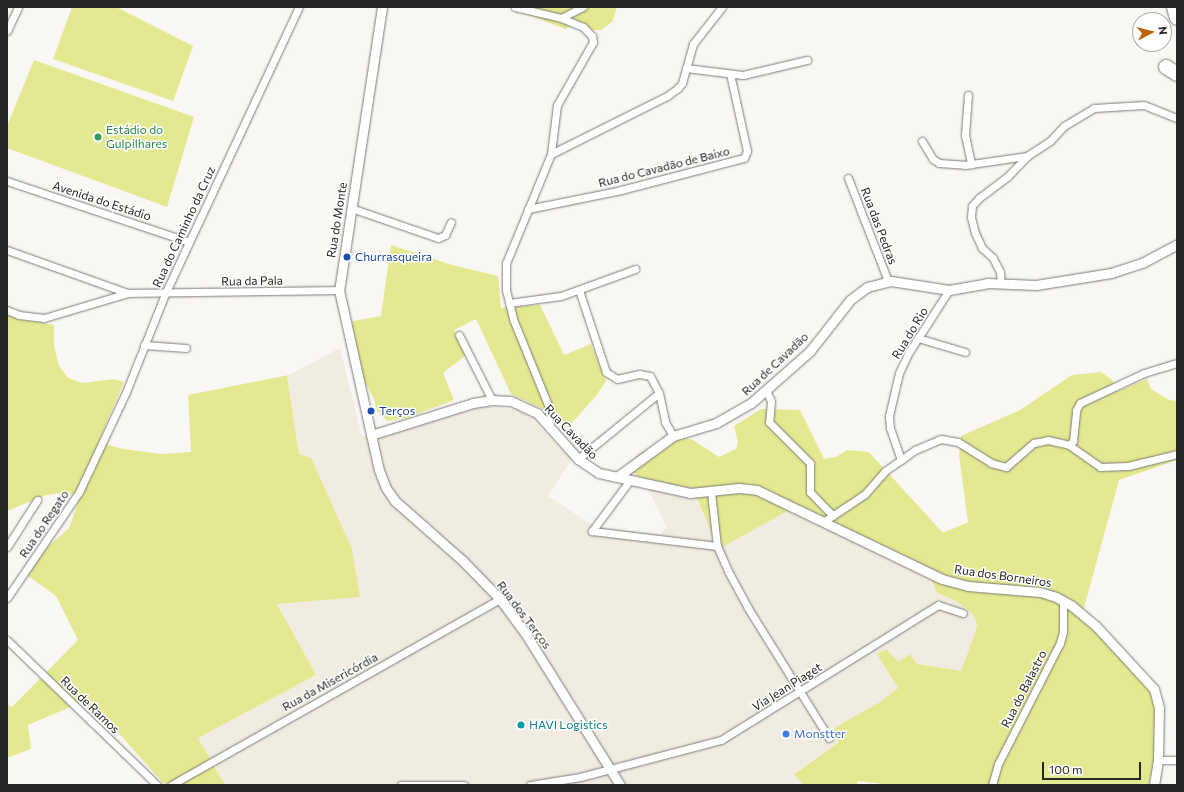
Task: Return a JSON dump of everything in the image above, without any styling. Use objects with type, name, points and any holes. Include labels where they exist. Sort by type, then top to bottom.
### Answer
[{"type":"highway","points":[[1174,7],[1177,18]]},
{"type":"street","points":[[7,31],[18,7]]},
{"type":"street","name":"Rua do Monte","points":[[371,435],[339,290],[382,7]]},
{"type":"street","points":[[516,7],[561,18],[583,27],[592,36],[592,42],[557,105],[551,154],[506,263],[508,303],[518,336],[549,407],[550,425]]},
{"type":"street","points":[[561,18],[583,7]]},
{"type":"street","name":"Rua do Caminho da Cruz","points":[[94,459],[165,294],[296,8]]},
{"type":"street","points":[[551,154],[667,96],[682,83],[693,44],[718,8]]},
{"type":"street","points":[[686,68],[730,74],[753,74],[807,60]]},
{"type":"street","name":"Rua do Cavadão de Baixo","points":[[528,209],[621,190],[744,158],[747,151],[730,74]]},
{"type":"street","points":[[968,95],[965,135],[971,164]]},
{"type":"street","points":[[1001,284],[1000,272],[993,258],[982,248],[975,233],[971,217],[972,206],[1026,156],[1050,141],[1064,126],[1094,108],[1144,105],[1177,118]]},
{"type":"street","points":[[922,141],[937,162],[971,164],[1026,156]]},
{"type":"street","name":"Rua das Pedras","points":[[848,178],[888,281]]},
{"type":"street","name":"Avenida do Estádio","points":[[7,181],[189,242]]},
{"type":"street","points":[[351,208],[438,238],[445,235],[451,222]]},
{"type":"street","name":"Rua de Cavadão","points":[[616,477],[673,436],[729,418],[766,390],[810,351],[858,293],[867,287],[888,281],[949,290],[987,283],[1036,285],[1110,273],[1142,262],[1177,244]]},
{"type":"street","points":[[7,250],[128,293]]},
{"type":"street","points":[[508,303],[546,299],[579,290],[635,269]]},
{"type":"street","name":"Rua da Pala","points":[[128,293],[165,294],[339,290]]},
{"type":"street","points":[[579,290],[606,372],[617,379],[639,374],[650,376],[659,393],[665,422],[673,436]]},
{"type":"street","name":"Rua do Rio","points":[[901,460],[890,428],[889,416],[899,373],[918,338],[949,290]]},
{"type":"street","points":[[7,310],[19,316],[44,318],[128,293]]},
{"type":"street","points":[[459,335],[492,400]]},
{"type":"street","points":[[918,338],[965,352]]},
{"type":"street","points":[[144,345],[186,348]]},
{"type":"street","points":[[1069,446],[1073,441],[1076,410],[1080,403],[1144,373],[1177,362]]},
{"type":"street","points":[[766,390],[771,401],[769,422],[810,463],[810,492],[833,516]]},
{"type":"street","points":[[578,459],[659,393]]},
{"type":"street","name":"Rua Cavadão","points":[[371,435],[462,406],[492,400],[523,405],[550,425],[578,459],[591,469],[616,477],[690,494],[711,492]]},
{"type":"street","name":"Rua dos Terços","points":[[371,435],[379,470],[386,488],[395,501],[462,560],[500,599],[525,633],[620,785]]},
{"type":"street","points":[[823,522],[865,494],[885,471],[915,450],[941,439],[958,442],[991,463],[1006,467],[1034,443],[1048,440],[1069,446],[1100,467],[1128,466],[1177,454]]},
{"type":"street","name":"Rua do Regato","points":[[7,598],[78,492],[94,459]]},
{"type":"street","points":[[630,480],[592,531],[717,546]]},
{"type":"street","name":"Rua dos Borneiros","points":[[711,492],[739,488],[757,490],[942,579],[968,586],[1040,592],[1064,600],[1110,640],[1154,689],[1159,708],[1158,760],[1154,785]]},
{"type":"street","points":[[711,492],[717,546],[737,590],[829,738]]},
{"type":"street","points":[[7,547],[37,500]]},
{"type":"street","name":"Rua da Misericórdia","points":[[171,785],[500,599]]},
{"type":"street","name":"Rua do Balastro","points":[[992,785],[998,764],[1060,643],[1063,632],[1064,600]]},
{"type":"street","name":"Via Jean Piaget","points":[[530,785],[610,769],[721,740],[938,605],[963,613]]},
{"type":"street","name":"Rua de Ramos","points":[[7,640],[157,785]]},
{"type":"street","points":[[1158,760],[1177,760]]},
{"type":"street","points":[[401,785],[464,785]]},
{"type":"shaded area","points":[[340,348],[362,437],[382,428],[384,435],[484,406],[518,410],[530,417],[571,460],[548,496],[589,523],[603,528],[661,535],[666,526],[647,487],[696,496],[771,519],[796,506],[928,569],[937,593],[956,601],[973,613],[977,625],[961,671],[917,664],[898,688],[880,702],[831,731],[838,743],[794,773],[803,785],[225,785],[198,738],[316,675],[277,604],[360,597],[352,549],[299,454],[287,376]]},
{"type":"green space","name":"Estádio do Gulpilhares","points":[[72,7],[116,7],[193,46],[173,101],[53,59]]},
{"type":"green space","points":[[508,7],[617,7],[612,22],[601,30],[590,30],[578,23],[565,29]]},
{"type":"green space","name":"Estádio do Gulpilhares","points":[[34,60],[194,117],[167,207],[7,148],[7,126]]},
{"type":"green space","points":[[391,245],[452,265],[498,276],[501,308],[540,305],[564,355],[591,344],[606,381],[596,396],[568,427],[541,408],[511,394],[476,319],[454,330],[466,355],[443,373],[454,400],[406,418],[387,421],[377,411],[374,399],[363,378],[348,322],[381,316]]},
{"type":"green space","points":[[7,313],[19,319],[54,325],[54,346],[59,366],[68,378],[82,383],[114,379],[124,382],[100,438],[108,445],[123,449],[161,454],[191,452],[188,395],[289,375],[287,376],[299,454],[311,458],[352,549],[360,597],[277,604],[316,675],[198,738],[225,785],[165,785],[113,727],[80,703],[28,725],[31,749],[7,758],[7,704],[12,707],[78,640],[56,596],[21,571],[69,528],[79,500],[68,492],[46,495],[7,511]]},
{"type":"green space","points":[[1101,372],[1112,380],[1118,391],[1147,379],[1151,389],[1169,400],[1177,401],[1177,460],[1119,480],[1082,615],[1149,688],[1155,710],[1157,745],[1149,785],[892,785],[858,781],[856,785],[803,785],[794,774],[838,743],[831,730],[880,702],[898,688],[877,654],[886,649],[898,662],[910,654],[917,664],[961,671],[977,625],[973,614],[956,601],[937,593],[927,569],[796,506],[719,549],[696,496],[641,479],[632,471],[630,462],[641,452],[677,437],[693,440],[719,457],[736,449],[738,442],[734,426],[761,409],[800,410],[824,459],[836,457],[847,450],[869,452],[943,533],[968,522],[959,455],[961,436],[1020,410],[1072,375]]},
{"type":"place","name":"Estádio do Gulpilhares","points":[[98,137]]},
{"type":"place","name":"Churrasqueira","points":[[347,257]]},
{"type":"place","name":"Terços","points":[[371,411]]},
{"type":"place","name":"HAVI Logistics","points":[[521,725]]},
{"type":"place","name":"Monstter","points":[[786,734]]}]
